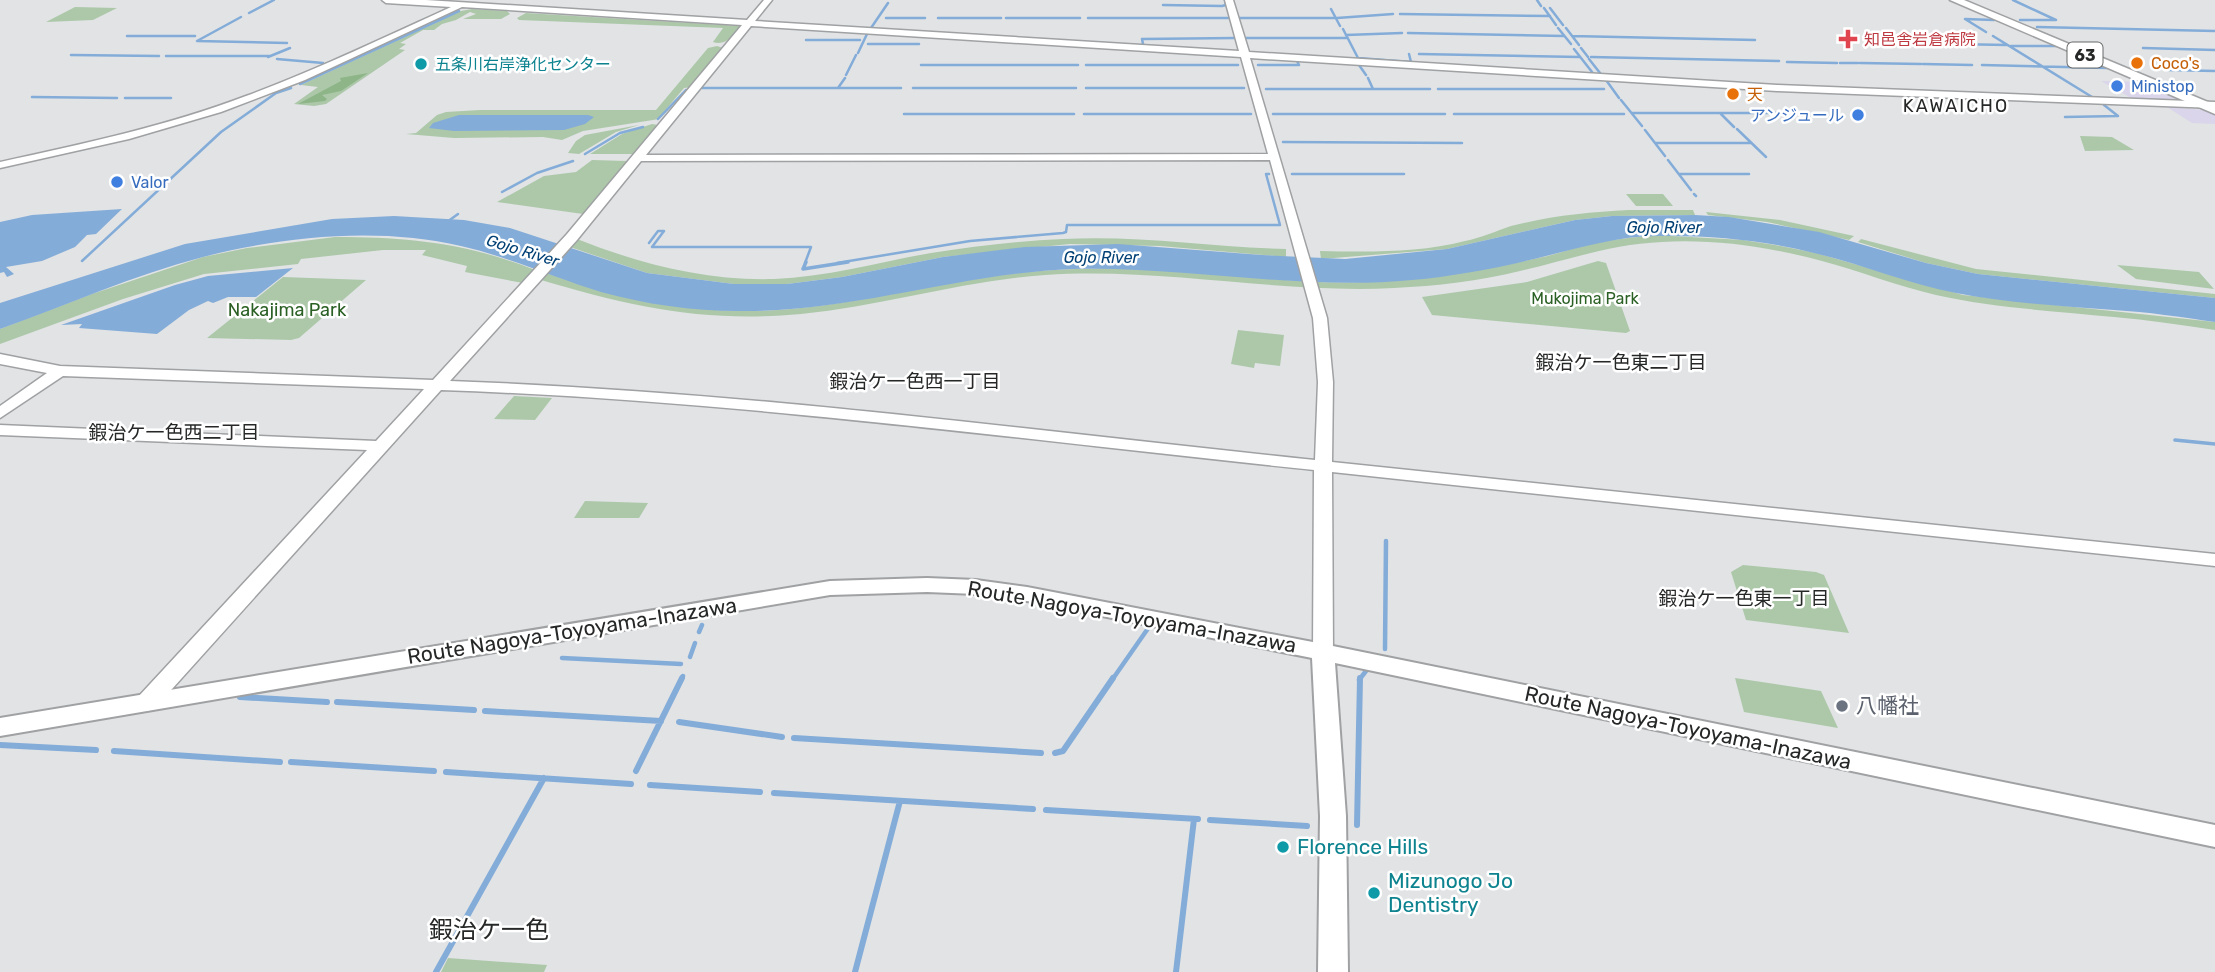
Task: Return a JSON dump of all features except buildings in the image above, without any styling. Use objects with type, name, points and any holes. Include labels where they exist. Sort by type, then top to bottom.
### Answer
[{"type":"main road","name":"63","points":[[1955,0],[2202,105],[2215,107]]},
{"type":"main road","name":"63","points":[[1965,0],[2215,107]]},
{"type":"main road","name":"Route Nagoya-Toyoyama-Inazawa","points":[[0,727],[830,588],[867,585],[976,587],[1323,652],[2215,836]]},
{"type":"main road","points":[[1323,652],[1333,816],[1333,972]]},
{"type":"street","points":[[386,0],[466,2],[748,23],[1790,88],[2202,105]]},
{"type":"street","points":[[146,703],[572,237],[768,0]]},
{"type":"street","points":[[1229,0],[1313,289],[1324,337],[1327,380],[1320,572],[1323,652]]},
{"type":"street","points":[[0,165],[147,130],[246,100],[286,85],[466,2]]},
{"type":"street","points":[[638,158],[1274,157]]},
{"type":"street","points":[[0,359],[60,371],[597,392],[715,402],[2215,560]]},
{"type":"street","points":[[0,413],[60,371]]},
{"type":"street","points":[[0,430],[383,446]]},
{"type":"shaded area","points":[[2101,81],[2142,82],[2182,100],[2133,99]]},
{"type":"shaded area","points":[[2167,107],[2206,110],[2215,114],[2215,124],[2192,123]]},
{"type":"green space","points":[[75,7],[117,8],[93,20],[46,22]]},
{"type":"green space","points":[[461,11],[507,11],[510,14],[501,19],[463,19],[476,14],[470,12],[434,30],[423,30],[400,43],[406,44],[399,49],[405,50],[326,104],[294,104],[318,87],[301,85]]},
{"type":"green space","points":[[526,13],[741,26],[729,39],[718,43],[713,42],[723,28],[517,18]]},
{"type":"green space","points":[[708,48],[723,48],[692,87],[684,88],[658,119],[583,131],[562,140],[543,137],[454,138],[406,134],[416,133],[437,115],[446,112],[656,110]]},
{"type":"green space","points":[[368,73],[341,91],[322,95],[327,99],[325,101],[298,104],[341,81],[340,78]]},
{"type":"green space","points":[[652,124],[658,125],[633,154],[590,154],[622,134]]},
{"type":"green space","points":[[639,125],[616,132],[579,154],[568,153],[576,141],[585,135]]},
{"type":"green space","points":[[2080,136],[2112,137],[2134,150],[2085,151]]},
{"type":"green space","points":[[592,160],[627,161],[583,214],[497,202],[544,176],[576,172]]},
{"type":"green space","points":[[1626,194],[1663,194],[1673,206],[1636,206]]},
{"type":"green space","points":[[1629,210],[1693,210],[1695,215],[1612,216],[1575,220],[1447,249],[1321,259],[1320,251],[1430,248],[1471,240],[1511,226],[1540,220]]},
{"type":"green space","points":[[1706,212],[1780,220],[1854,236],[1849,240],[1767,222],[1708,215]]},
{"type":"green space","points":[[1654,235],[1743,240],[1775,245],[1816,253],[1963,295],[2215,322],[2215,330],[1980,303],[1921,291],[1802,256],[1742,245],[1702,242],[1625,246],[1505,275],[1426,286],[1350,289],[1132,274],[1045,275],[983,282],[832,310],[766,316],[701,314],[638,305],[541,280],[546,273],[646,301],[698,309],[750,311],[822,305],[967,280],[1056,270],[1174,270],[1341,283],[1409,279],[1495,267],[1600,242]]},
{"type":"green space","points":[[335,237],[436,243],[485,253],[535,270],[523,283],[465,272],[467,266],[422,255],[426,250],[383,250],[301,259],[298,264],[204,274],[123,299],[0,344],[0,329],[92,294],[203,257],[247,248]]},
{"type":"green space","points":[[577,239],[674,269],[749,279],[814,275],[948,250],[1063,239],[1147,240],[1286,249],[1286,257],[1160,246],[1070,244],[943,257],[842,277],[787,284],[734,284],[647,273],[570,247]]},
{"type":"green space","points":[[1861,239],[1976,269],[2215,294],[2215,298],[1978,274],[1926,263],[1858,242]]},
{"type":"green space","name":"Mukojima Park","points":[[1598,261],[1606,263],[1630,331],[1626,333],[1432,315],[1422,297],[1527,282]]},
{"type":"green space","points":[[2117,265],[2199,272],[2214,289],[2136,279]]},
{"type":"green space","name":"Nakajima Park","points":[[283,277],[366,280],[299,338],[207,338]]},
{"type":"green space","points":[[1238,330],[1284,335],[1280,366],[1255,363],[1254,368],[1231,364]]},
{"type":"green space","points":[[514,396],[552,398],[535,420],[494,419]]},
{"type":"green space","points":[[585,501],[648,503],[639,518],[574,518]]},
{"type":"green space","points":[[1743,565],[1824,575],[1849,633],[1746,620],[1731,572]]},
{"type":"green space","points":[[1735,678],[1821,691],[1838,728],[1744,712]]},
{"type":"green space","points":[[448,958],[547,965],[544,972],[441,972]]},
{"type":"water","points":[[459,115],[594,117],[585,124],[564,130],[454,131],[429,128],[433,123]]},
{"type":"water","points":[[122,209],[96,234],[87,235],[75,247],[42,261],[6,267],[14,274],[7,277],[4,272],[0,273],[0,222],[32,215]]},
{"type":"water","name":"Gojo River","points":[[394,216],[464,220],[510,228],[647,273],[734,284],[787,284],[842,277],[943,257],[1025,247],[1118,244],[1345,259],[1447,249],[1575,220],[1612,216],[1729,217],[1819,232],[1926,263],[1978,274],[2215,298],[2215,322],[2152,313],[2035,304],[1976,296],[1938,289],[1795,248],[1697,236],[1643,236],[1615,240],[1496,267],[1412,280],[1370,283],[1285,281],[1158,271],[1073,269],[991,277],[828,305],[729,311],[674,307],[619,297],[497,256],[430,240],[332,236],[266,244],[177,264],[0,329],[0,303],[185,244],[332,219]]},
{"type":"water","points":[[293,268],[256,297],[228,297],[213,303],[208,301],[189,310],[157,334],[79,328],[82,324],[61,325],[208,276]]},
{"type":"waterway","points":[[249,13],[274,0]]},
{"type":"waterway","points":[[1163,5],[1222,6],[1226,5],[1225,0]]},
{"type":"waterway","points":[[1537,0],[1541,6]]},
{"type":"waterway","points":[[2013,0],[2056,20],[2020,20]]},
{"type":"waterway","points":[[871,28],[888,3]]},
{"type":"waterway","points":[[1544,8],[1550,16]]},
{"type":"waterway","points":[[1550,8],[1563,25]]},
{"type":"waterway","points":[[1331,9],[1340,26]]},
{"type":"waterway","points":[[300,84],[459,11]]},
{"type":"waterway","points":[[1337,18],[1393,14]]},
{"type":"waterway","points":[[1400,14],[1550,16]]},
{"type":"waterway","points":[[1550,16],[1556,25]]},
{"type":"waterway","points":[[241,17],[197,41],[287,43]]},
{"type":"waterway","points":[[886,18],[925,18]]},
{"type":"waterway","points":[[938,18],[1001,18]]},
{"type":"waterway","points":[[1006,18],[1080,18]]},
{"type":"waterway","points":[[1088,18],[1229,18]]},
{"type":"waterway","points":[[1239,18],[1335,18]]},
{"type":"waterway","points":[[1986,32],[1965,19],[1994,20]]},
{"type":"waterway","points":[[2037,27],[2215,31]]},
{"type":"waterway","points":[[1558,28],[1571,44]]},
{"type":"waterway","points":[[1566,28],[1572,36]]},
{"type":"waterway","points":[[1343,29],[1346,35]]},
{"type":"waterway","points":[[1346,35],[1402,33]]},
{"type":"waterway","points":[[1408,33],[1564,36]]},
{"type":"waterway","points":[[858,53],[867,34]]},
{"type":"waterway","points":[[1346,35],[1358,58],[1411,62],[1409,54]]},
{"type":"waterway","points":[[127,36],[195,36]]},
{"type":"waterway","points":[[1572,36],[1755,40]]},
{"type":"waterway","points":[[1572,36],[1579,45]]},
{"type":"waterway","points":[[1993,36],[2042,66]]},
{"type":"waterway","points":[[1143,44],[1142,39],[1235,38]]},
{"type":"waterway","points":[[1246,38],[1346,38]]},
{"type":"waterway","points":[[806,40],[860,40]]},
{"type":"waterway","points":[[868,44],[919,44]]},
{"type":"waterway","points":[[1952,44],[2007,45]]},
{"type":"waterway","points":[[2011,46],[2056,46]]},
{"type":"waterway","points":[[270,56],[290,48]]},
{"type":"waterway","points":[[1581,48],[1588,57]]},
{"type":"waterway","points":[[2143,48],[2215,50]]},
{"type":"waterway","points":[[1574,49],[1592,72]]},
{"type":"waterway","points":[[1419,54],[1580,57]]},
{"type":"waterway","points":[[71,55],[159,56]]},
{"type":"waterway","points":[[846,75],[856,55]]},
{"type":"waterway","points":[[166,56],[270,56]]},
{"type":"waterway","points":[[1591,57],[1779,61]]},
{"type":"waterway","points":[[277,59],[323,63]]},
{"type":"waterway","points":[[1589,59],[1600,73]]},
{"type":"waterway","points":[[1258,65],[1299,65],[1297,61]]},
{"type":"waterway","points":[[1787,62],[1837,63]]},
{"type":"waterway","points":[[1840,63],[1858,63]]},
{"type":"waterway","points":[[1860,63],[1921,64]]},
{"type":"waterway","points":[[1923,64],[1972,65]]},
{"type":"waterway","points":[[921,65],[1078,65]]},
{"type":"waterway","points":[[1086,65],[1238,65]]},
{"type":"waterway","points":[[1359,65],[1366,75]]},
{"type":"waterway","points":[[1982,65],[2042,66]]},
{"type":"waterway","points":[[2042,66],[2107,68]]},
{"type":"waterway","points":[[2042,66],[2092,97]]},
{"type":"waterway","points":[[2168,70],[2215,71]]},
{"type":"waterway","points":[[838,88],[845,78]]},
{"type":"waterway","points":[[1368,78],[1373,89]]},
{"type":"waterway","points":[[1606,80],[1619,98]]},
{"type":"waterway","points":[[82,261],[221,132],[276,93],[291,88]]},
{"type":"waterway","points":[[702,88],[838,88]]},
{"type":"waterway","points":[[838,88],[901,88]]},
{"type":"waterway","points":[[913,88],[1076,88]]},
{"type":"waterway","points":[[1086,88],[1244,88]]},
{"type":"waterway","points":[[1266,89],[1373,89]]},
{"type":"waterway","points":[[1373,89],[1430,89]]},
{"type":"waterway","points":[[1438,89],[1604,89]]},
{"type":"waterway","points":[[658,119],[686,90]]},
{"type":"waterway","points":[[32,97],[117,98]]},
{"type":"waterway","points":[[125,98],[171,98]]},
{"type":"waterway","points":[[1621,100],[1642,126]]},
{"type":"waterway","points":[[2065,117],[2118,116],[2104,105]]},
{"type":"waterway","points":[[1632,113],[1789,113]]},
{"type":"waterway","points":[[904,114],[1074,114]]},
{"type":"waterway","points":[[1084,114],[1251,114]]},
{"type":"waterway","points":[[1273,114],[1445,114]]},
{"type":"waterway","points":[[1454,114],[1624,114]]},
{"type":"waterway","points":[[1721,114],[1734,127]]},
{"type":"waterway","points":[[585,154],[620,133],[643,127]]},
{"type":"waterway","points":[[1737,129],[1766,157]]},
{"type":"waterway","points":[[1645,130],[1655,143]]},
{"type":"waterway","points":[[1283,142],[1462,143]]},
{"type":"waterway","points":[[1655,143],[1751,143]]},
{"type":"waterway","points":[[1655,143],[1665,156]]},
{"type":"waterway","points":[[1668,160],[1691,190]]},
{"type":"waterway","points":[[502,192],[537,173],[573,161]]},
{"type":"waterway","points":[[837,263],[970,241],[1063,233],[1066,232],[1067,225],[1280,225],[1266,174],[1269,174]]},
{"type":"waterway","points":[[1292,174],[1404,174]]},
{"type":"waterway","points":[[1679,174],[1749,174]]},
{"type":"waterway","points":[[447,222],[458,214]]},
{"type":"waterway","points":[[649,243],[658,231],[664,231],[652,247],[811,247],[805,263]]},
{"type":"waterway","points":[[806,262],[803,269],[848,262]]},
{"type":"waterway","points":[[2175,440],[2215,444]]},
{"type":"waterway","points":[[1385,649],[1386,541]]},
{"type":"waterway","points":[[699,632],[702,625]]},
{"type":"waterway","points":[[1112,680],[1149,627]]},
{"type":"waterway","points":[[690,657],[695,643]]},
{"type":"waterway","points":[[562,658],[681,664]]},
{"type":"waterway","points":[[1360,679],[1366,671]]},
{"type":"waterway","points":[[661,721],[682,678]]},
{"type":"waterway","points":[[1055,753],[1063,751],[1113,678]]},
{"type":"waterway","points":[[1357,825],[1360,679]]},
{"type":"waterway","points":[[240,697],[327,702]]},
{"type":"waterway","points":[[337,702],[474,710]]},
{"type":"waterway","points":[[485,711],[661,721]]},
{"type":"waterway","points":[[636,771],[661,721]]},
{"type":"waterway","points":[[679,722],[782,737]]},
{"type":"waterway","points":[[794,738],[1041,753]]},
{"type":"waterway","points":[[0,745],[96,750]]},
{"type":"waterway","points":[[114,751],[280,762]]},
{"type":"waterway","points":[[291,762],[434,771]]},
{"type":"waterway","points":[[446,772],[544,778]]},
{"type":"waterway","points":[[436,972],[544,778]]},
{"type":"waterway","points":[[544,778],[631,784]]},
{"type":"waterway","points":[[650,785],[760,792]]},
{"type":"waterway","points":[[774,793],[1033,809]]},
{"type":"waterway","points":[[855,972],[900,801]]},
{"type":"waterway","points":[[1046,810],[1198,819]]},
{"type":"waterway","points":[[1176,972],[1194,819]]},
{"type":"waterway","points":[[1210,820],[1307,826]]},
{"type":"place","name":"知邑舎岩倉病院","points":[[1848,39]]},
{"type":"place","name":"Coco's","points":[[2137,63]]},
{"type":"place","name":"五条川右岸浄化センター","points":[[421,64]]},
{"type":"place","name":"Ministop","points":[[2117,86]]},
{"type":"place","name":"天","points":[[1733,94]]},
{"type":"place","name":"アンジュール","points":[[1858,115]]},
{"type":"place","name":"Valor","points":[[117,182]]},
{"type":"place","name":"八幡社","points":[[1842,706]]},
{"type":"place","name":"Florence Hills","points":[[1283,847]]},
{"type":"place","name":"Mizunogo Jo Dentistry","points":[[1374,893]]},
{"type":"district","name":"KAWAICHO","points":[[1956,106]]},
{"type":"district","name":"鍜治ケ一色東二丁目","points":[[1621,362]]},
{"type":"district","name":"鍜治ケ一色西一丁目","points":[[915,381]]},
{"type":"district","name":"鍜治ケ一色西二丁目","points":[[174,432]]},
{"type":"district","name":"鍜治ケ一色東一丁目","points":[[1744,598]]},
{"type":"district","name":"鍜治ケ一色","points":[[489,930]]}]
